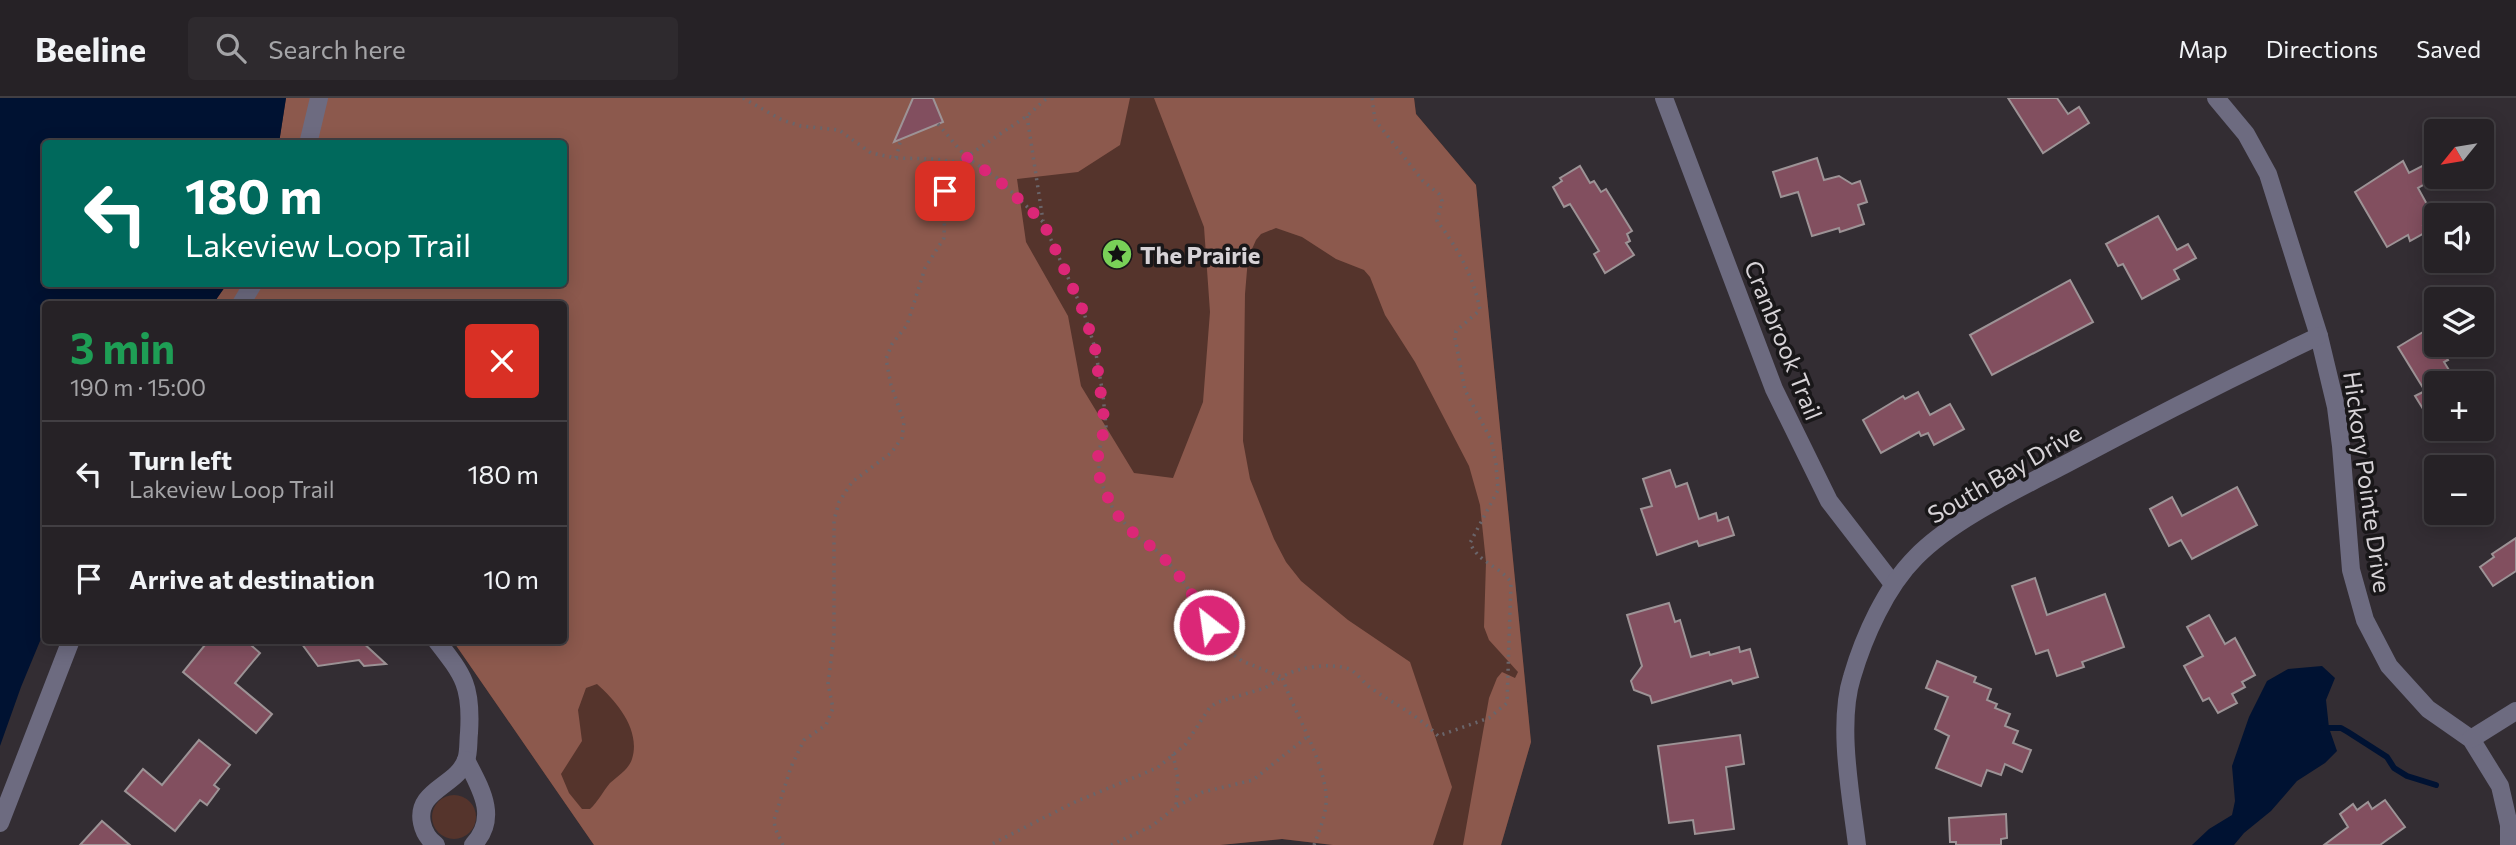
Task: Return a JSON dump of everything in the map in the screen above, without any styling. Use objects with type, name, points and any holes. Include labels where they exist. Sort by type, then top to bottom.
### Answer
[{"type":"street","points":[[309,140],[319,98]]},
{"type":"street","name":"Cranbrook Trail","points":[[1664,98],[1774,388],[1829,501],[1893,584]]},
{"type":"street","name":"Hickory Pointe Drive","points":[[2216,98],[2246,134],[2269,174],[2319,336],[2336,407],[2342,446],[2351,570],[2365,620],[2389,666],[2428,709],[2471,739],[2500,786],[2509,825],[2509,845]]},
{"type":"street","name":"South Bay Drive","points":[[1857,845],[1845,723],[1851,678],[1893,584],[1917,555],[1966,518],[2210,387],[2319,336]]},
{"type":"street","points":[[0,823],[69,644]]},
{"type":"street","points":[[436,845],[424,832],[421,817],[423,804],[459,771],[466,760],[470,718],[466,684],[439,644]]},
{"type":"street","points":[[2471,739],[2516,711]]},
{"type":"street","points":[[466,760],[486,805],[483,834],[473,845]]},
{"type":"path","points":[[743,98],[782,120],[801,126],[839,130],[871,153],[896,158],[957,162],[1027,116],[1047,98]]},
{"type":"path","points":[[990,845],[1075,802],[1157,768],[1185,745],[1210,707],[1218,702],[1265,688],[1294,670],[1346,668],[1369,687],[1422,719],[1438,736],[1489,718],[1507,703],[1510,582],[1497,568],[1475,555],[1470,543],[1498,490],[1496,464],[1490,440],[1465,390],[1455,338],[1456,331],[1480,310],[1478,294],[1453,242],[1437,220],[1442,201],[1439,194],[1423,181],[1375,120],[1372,98]]},
{"type":"path","points":[[1027,116],[1043,222],[1084,313],[1095,348],[1105,426],[1098,454],[1100,480],[1114,511],[1136,536],[1156,550],[1175,570],[1223,647],[1242,661],[1282,677],[1307,737],[1326,794],[1321,826],[1314,845]]},
{"type":"path","points":[[938,124],[966,157],[996,178],[1043,222]]},
{"type":"path","points":[[896,158],[901,139]]},
{"type":"path","points":[[783,845],[774,820],[791,767],[804,740],[825,725],[833,708],[828,684],[834,636],[834,520],[846,488],[891,453],[902,438],[904,422],[891,386],[886,359],[892,344],[906,325],[925,268],[944,238],[945,191],[957,162]]},
{"type":"path","points":[[1111,845],[1152,827],[1176,807],[1203,792],[1253,780],[1307,737]]},
{"type":"path","points":[[1173,754],[1178,780],[1176,807]]},
{"type":"path","points":[[1006,839],[1009,845]]},
{"type":"shaded area","points":[[286,98],[1414,98],[1416,114],[1476,185],[1531,742],[1501,845],[1333,845],[1282,839],[1220,845],[594,845],[455,644],[567,644],[567,301],[215,301],[225,287],[567,287],[567,140],[279,140]]},
{"type":"shaded area","points":[[286,98],[1130,98],[1120,145],[1078,172],[1017,179],[1026,242],[1068,316],[1081,386],[1134,473],[1173,478],[1203,402],[1210,312],[1204,227],[1154,98],[1414,98],[1416,114],[1476,185],[1531,742],[1501,845],[1463,845],[1489,698],[1502,672],[1515,678],[1518,672],[1489,640],[1484,627],[1486,562],[1480,505],[1469,466],[1415,362],[1385,315],[1370,277],[1364,270],[1336,259],[1302,237],[1276,228],[1261,234],[1248,258],[1243,441],[1250,479],[1274,539],[1286,562],[1301,581],[1348,620],[1410,662],[1452,787],[1433,845],[1333,845],[1282,839],[1220,845],[594,845],[455,644],[567,644],[567,301],[215,301],[225,287],[567,287],[567,140],[279,140]],"holes":[[[597,684],[619,708],[633,738],[631,763],[610,783],[590,809],[582,809],[569,793],[561,774],[582,741],[578,710],[586,688]]]},
{"type":"shaded area","points":[[454,795],[470,801],[476,817],[470,833],[454,839],[438,833],[432,817],[438,801]]},
{"type":"water","points":[[0,98],[286,98],[279,140],[42,140],[42,287],[225,287],[215,301],[42,301],[42,636],[0,746]]},
{"type":"water","points":[[2322,666],[2335,678],[2326,700],[2329,728],[2337,751],[2325,763],[2297,781],[2271,811],[2234,845],[2192,845],[2209,829],[2232,815],[2235,801],[2232,766],[2249,717],[2267,681],[2288,669]]},
{"type":"building","points":[[913,98],[933,98],[943,122],[894,142]]},
{"type":"building","points":[[2008,98],[2057,98],[2068,114],[2079,107],[2089,123],[2043,153]]},
{"type":"building","points":[[1817,158],[1824,180],[1839,176],[1852,184],[1860,181],[1867,202],[1858,205],[1864,224],[1840,232],[1839,228],[1812,236],[1798,192],[1781,197],[1773,172]]},
{"type":"building","points":[[2403,161],[2409,173],[2424,165],[2424,185],[2418,188],[2426,203],[2424,203],[2424,233],[2410,241],[2408,235],[2387,247],[2355,192]]},
{"type":"building","points":[[1580,166],[1590,183],[1594,181],[1601,192],[1606,189],[1632,231],[1627,234],[1630,241],[1626,243],[1634,255],[1605,273],[1594,254],[1599,251],[1570,204],[1564,207],[1553,187],[1562,181],[1560,178]]},
{"type":"building","points":[[2158,216],[2177,250],[2188,244],[2196,258],[2174,270],[2179,279],[2142,299],[2123,264],[2118,266],[2106,244]]},
{"type":"building","points":[[2070,280],[2093,322],[1992,375],[1970,335]]},
{"type":"building","points":[[2424,331],[2424,357],[2446,357],[2448,360],[2444,362],[2450,371],[2424,371],[2424,389],[2398,347]]},
{"type":"building","points":[[1918,392],[1930,415],[1950,404],[1964,429],[1934,445],[1928,433],[1921,436],[1919,432],[1881,453],[1863,420],[1903,396],[1905,399]]},
{"type":"building","points":[[2424,392],[2424,411],[2415,396]]},
{"type":"building","points":[[1670,470],[1676,487],[1687,483],[1699,519],[1716,513],[1718,521],[1728,517],[1734,535],[1699,546],[1697,541],[1657,555],[1641,509],[1652,506],[1643,479]]},
{"type":"building","points":[[2237,487],[2257,525],[2192,559],[2181,540],[2169,546],[2150,509],[2172,497],[2182,516]]},
{"type":"building","points":[[2516,538],[2516,571],[2493,586],[2480,567],[2494,557],[2492,554]]},
{"type":"building","points":[[2035,578],[2047,615],[2105,594],[2124,647],[2082,662],[2084,667],[2057,676],[2048,650],[2036,654],[2012,586]]},
{"type":"building","points":[[1669,603],[1675,622],[1680,620],[1691,657],[1739,647],[1740,652],[1750,649],[1758,677],[1733,684],[1731,680],[1652,703],[1650,696],[1634,690],[1631,681],[1642,666],[1627,615]]},
{"type":"building","points":[[2209,615],[2225,644],[2235,638],[2255,675],[2242,682],[2245,687],[2232,694],[2237,703],[2218,713],[2209,698],[2203,701],[2184,666],[2203,656],[2187,627]]},
{"type":"building","points":[[206,644],[250,644],[260,653],[235,683],[272,714],[256,733],[183,672]]},
{"type":"building","points":[[302,644],[364,644],[386,664],[364,666],[359,660],[318,666]]},
{"type":"building","points":[[1937,661],[1976,677],[1974,682],[1991,689],[1987,700],[1997,704],[1995,708],[2010,714],[2005,726],[2018,731],[2013,743],[2031,750],[2022,772],[2005,764],[2001,775],[1987,770],[1981,786],[1936,768],[1949,736],[1935,729],[1948,697],[1926,688]]},
{"type":"building","points":[[1740,735],[1744,764],[1726,767],[1734,829],[1695,834],[1693,820],[1669,823],[1658,746]]},
{"type":"building","points":[[199,740],[230,765],[214,785],[219,789],[207,805],[200,800],[175,831],[125,791],[143,769],[162,785]]},
{"type":"building","points":[[2385,800],[2405,827],[2380,845],[2324,845],[2348,827],[2340,814],[2353,804],[2357,810],[2368,802],[2372,809]]},
{"type":"building","points":[[2006,814],[2007,838],[2001,839],[2001,845],[1956,845],[1956,842],[1950,842],[1949,818]]},
{"type":"building","points":[[102,821],[130,845],[80,845]]},
{"type":"waterway","points":[[2323,728],[2341,728],[2387,757],[2394,768],[2407,776],[2436,785]]},
{"type":"place","name":"The Prairie","points":[[1117,254]]},
{"type":"route","points":[[945,191],[957,162],[966,157],[996,178],[1043,222],[1084,313],[1095,348],[1105,426],[1098,454],[1100,480],[1114,511],[1136,536],[1156,550],[1175,570],[1198,603],[1209,625]]}]
